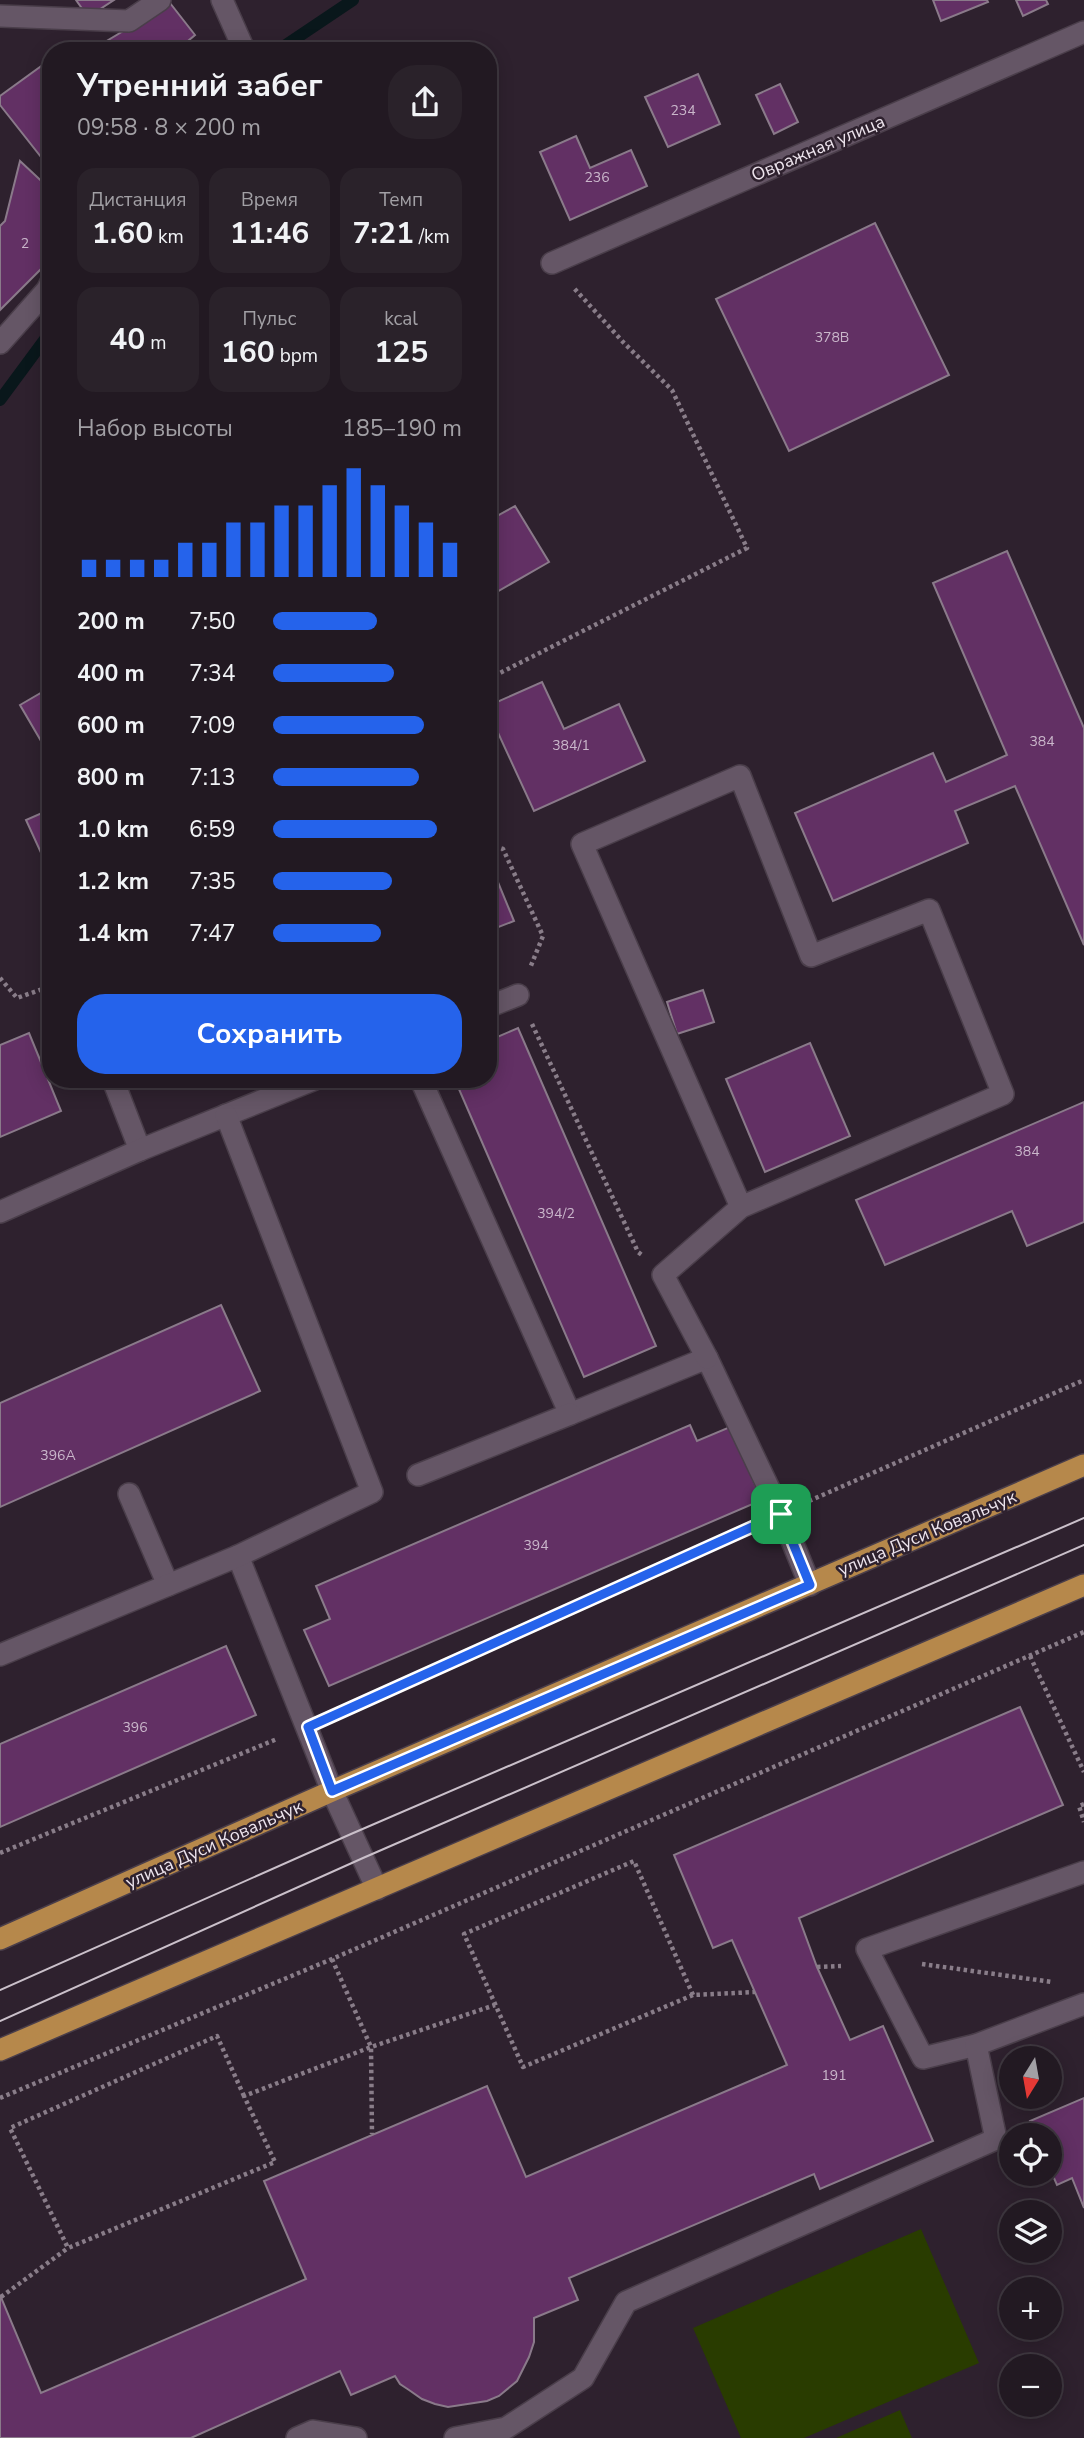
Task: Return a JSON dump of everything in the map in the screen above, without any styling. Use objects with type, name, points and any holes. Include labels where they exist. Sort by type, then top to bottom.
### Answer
[{"type":"main road","name":"улица Дуси Ковальчук","points":[[0,1938],[1084,1465]]},
{"type":"main road","points":[[0,2050],[1084,1586]]},
{"type":"street","points":[[0,13],[17,0]]},
{"type":"street","points":[[0,13],[129,20],[160,0]]},
{"type":"street","points":[[222,0],[241,42]]},
{"type":"street","name":"Овражная улица","points":[[552,263],[1084,33]]},
{"type":"street","points":[[0,343],[42,296]]},
{"type":"street","points":[[741,1207],[582,844],[740,776],[811,956],[929,910],[1003,1094],[741,1207],[663,1275],[708,1358],[781,1514],[810,1585]]},
{"type":"street","points":[[497,1003],[518,995]]},
{"type":"street","points":[[116,1088],[140,1150]]},
{"type":"street","points":[[0,1212],[140,1150],[293,1088]]},
{"type":"street","points":[[425,1088],[570,1414]]},
{"type":"street","points":[[0,1655],[238,1556],[372,1492],[226,1115]]},
{"type":"street","points":[[418,1475],[708,1358]]},
{"type":"street","points":[[130,1493],[169,1585]]},
{"type":"street","points":[[238,1556],[332,1791],[377,1889]]},
{"type":"street","points":[[1084,1872],[867,1949],[923,2059],[976,2045],[1084,2004]]},
{"type":"street","points":[[455,2438],[506,2428],[583,2378],[626,2302],[996,2139],[976,2045]]},
{"type":"street","points":[[297,2438],[313,2431],[356,2438]]},
{"type":"path","points":[[497,674],[747,548],[672,390],[624,343],[552,263]]},
{"type":"path","points":[[0,978],[17,998],[42,989]]},
{"type":"path","points":[[593,1157],[638,1252],[663,1275]]},
{"type":"path","points":[[0,1853],[308,1727],[1084,1380]]},
{"type":"path","points":[[0,2098],[332,1959],[1084,1632]]},
{"type":"path","points":[[1030,1656],[1084,1772]]},
{"type":"path","points":[[1084,1804],[1079,1806],[1084,1822]]},
{"type":"path","points":[[693,1995],[634,1861],[464,1934],[523,2067],[693,1995],[755,1992]]},
{"type":"path","points":[[332,1959],[372,2048],[372,2134]]},
{"type":"path","points":[[817,1967],[874,1964],[886,1959],[1058,1982]]},
{"type":"path","points":[[244,2096],[495,2005]]},
{"type":"path","points":[[1,2297],[68,2248],[275,2162],[217,2036],[10,2128],[68,2248]]},
{"type":"green space","points":[[921,2229],[979,2363],[804,2438],[741,2438],[693,2328]]},
{"type":"green space","points":[[900,2410],[912,2438],[836,2438]]},
{"type":"building","points":[[76,0],[114,0],[88,17]]},
{"type":"building","points":[[933,0],[987,0],[988,2],[941,21]]},
{"type":"building","points":[[1016,0],[1046,0],[1048,4],[1023,16]]},
{"type":"building","points":[[170,3],[195,35],[187,42],[105,42]]},
{"type":"building","points":[[42,66],[42,158],[0,105],[0,96]]},
{"type":"building","points":[[698,74],[720,124],[668,147],[645,97]]},
{"type":"building","points":[[780,84],[798,122],[774,134],[756,95]]},
{"type":"building","points":[[576,136],[590,168],[631,150],[647,186],[570,220],[540,152]]},
{"type":"building","points":[[20,161],[42,182],[42,268],[0,310],[0,226],[5,221]]},
{"type":"building","points":[[875,223],[949,375],[789,451],[716,299]]},
{"type":"building","points":[[515,506],[549,562],[497,592],[497,516]]},
{"type":"building","points":[[1007,551],[1084,728],[1084,945],[1015,786],[955,811],[968,843],[833,901],[795,813],[933,753],[946,782],[1007,755],[933,583]]},
{"type":"building","points":[[542,682],[564,729],[619,704],[645,761],[534,811],[497,731],[497,702]]},
{"type":"building","points":[[42,692],[42,743],[20,705]]},
{"type":"building","points":[[42,813],[42,855],[26,820]]},
{"type":"building","points":[[497,880],[514,921],[497,928]]},
{"type":"building","points":[[703,990],[714,1022],[677,1034],[667,1002]]},
{"type":"building","points":[[518,1028],[656,1346],[584,1377],[458,1088],[497,1088],[497,1037]]},
{"type":"building","points":[[29,1033],[42,1065],[42,1088],[52,1088],[61,1111],[0,1137],[0,1045]]},
{"type":"building","points":[[810,1043],[850,1136],[765,1172],[726,1079]]},
{"type":"building","points":[[1084,1102],[1084,1222],[1027,1246],[1012,1211],[885,1265],[856,1200]]},
{"type":"building","points":[[221,1305],[260,1391],[0,1507],[0,1403]]},
{"type":"building","points":[[690,1425],[697,1441],[730,1427],[762,1500],[329,1686],[304,1630],[330,1619],[316,1586]]},
{"type":"building","points":[[226,1646],[256,1715],[0,1827],[0,1744]]},
{"type":"building","points":[[1020,1707],[1063,1805],[799,1918],[817,1967],[850,2040],[883,2026],[933,2141],[820,2189],[814,2174],[569,2278],[578,2300],[534,2318],[534,2342],[517,2381],[499,2396],[487,2401],[448,2407],[435,2404],[422,2399],[400,2384],[395,2376],[351,2395],[340,2371],[191,2438],[0,2438],[0,2295],[41,2393],[306,2279],[264,2181],[487,2086],[526,2177],[787,2065],[732,1940],[713,1948],[674,1855]]},
{"type":"building","points":[[1084,2098],[1084,2208],[1072,2178],[1062,2183],[1062,2123],[1030,2121]]},
{"type":"waterway","points":[[290,42],[353,0]]},
{"type":"waterway","points":[[0,400],[42,343]]},
{"type":"tram line","points":[[0,1990],[351,1834],[1084,1518]]},
{"type":"tram line","points":[[0,2021],[363,1858],[1084,1545]]},
{"type":"route","points":[[781,1514],[810,1585],[332,1791],[308,1727],[781,1514]]}]
